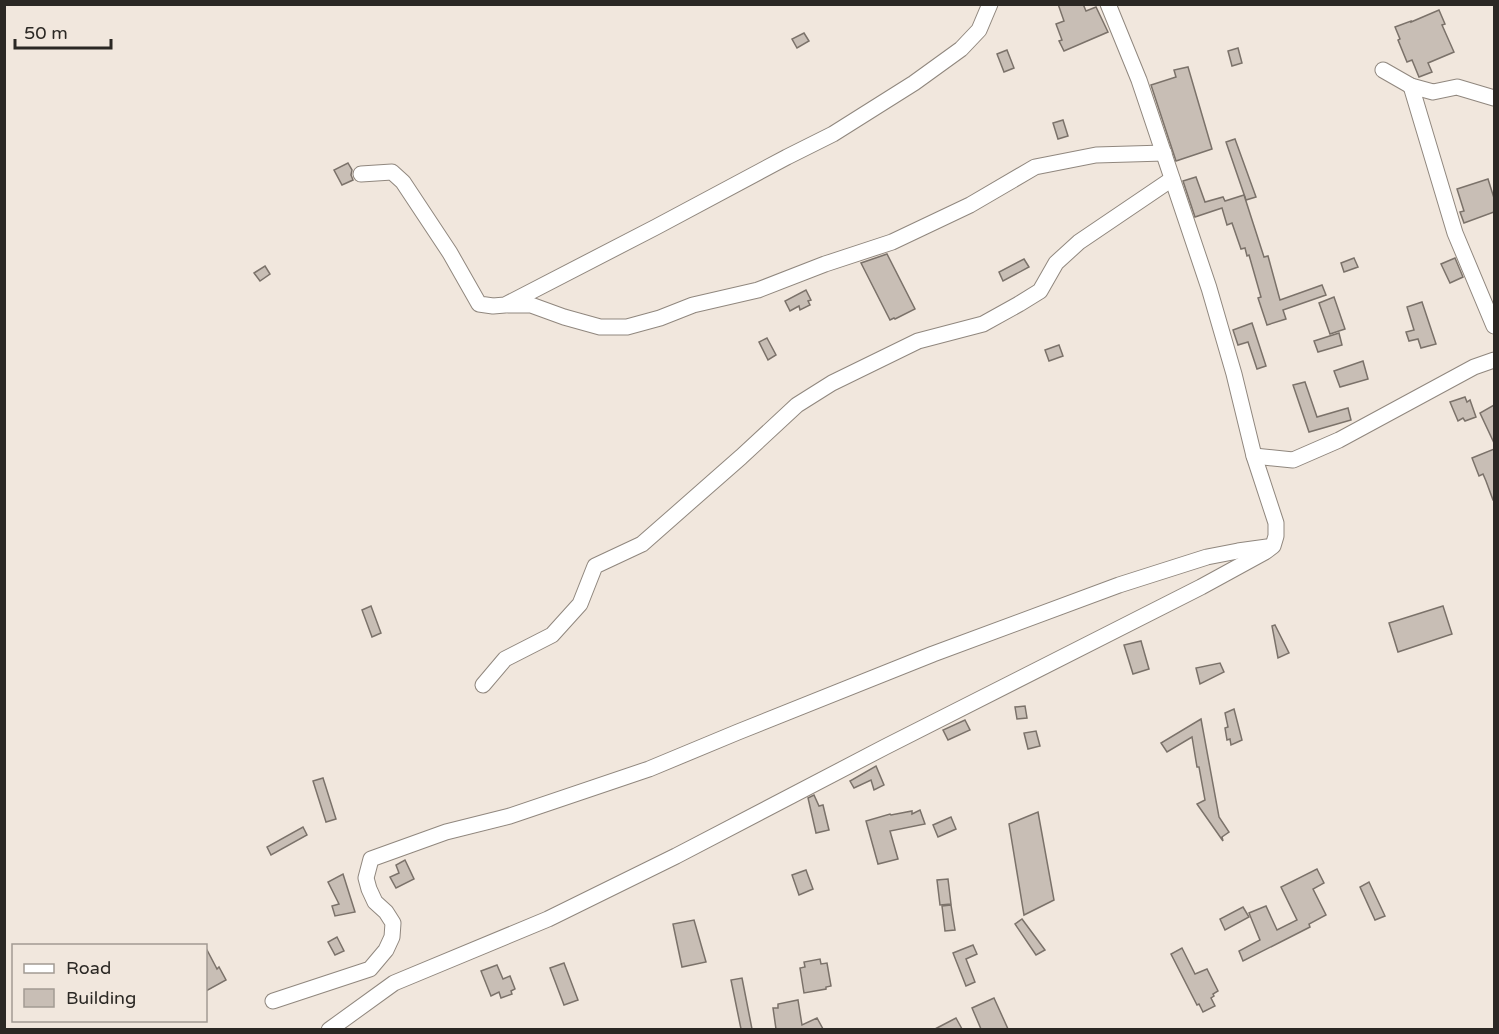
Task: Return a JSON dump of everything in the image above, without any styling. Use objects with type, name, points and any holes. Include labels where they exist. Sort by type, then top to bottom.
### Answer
[{"type":"street","points":[[506,305],[834,134],[914,83],[961,49],[979,30],[990,4]]},
{"type":"street","points":[[329,1029],[394,983],[548,919],[665,861],[1201,587],[1273,546],[1276,523],[1254,456],[1234,374],[1212,299],[1139,80],[1108,4]]},
{"type":"street","points":[[1383,70],[1411,86],[1433,92],[1457,87],[1494,98]]},
{"type":"street","points":[[1411,86],[1455,233],[1494,326]]},
{"type":"street","points":[[361,174],[392,172],[403,182],[479,304],[531,305],[600,327],[627,327],[660,318],[693,305],[758,290],[825,264],[892,242],[970,205],[1035,167],[1096,155],[1164,153]]},
{"type":"street","points":[[483,685],[505,659],[552,635],[580,604],[595,566],[642,544],[797,405],[832,383],[918,341],[983,324],[1019,304],[1040,291],[1056,264],[1079,242],[1172,179]]},
{"type":"street","points":[[1254,456],[1293,460],[1339,440],[1474,367],[1494,360]]},
{"type":"street","points":[[273,1001],[370,969],[386,950],[392,937],[393,923],[386,912],[375,902],[369,890],[366,878],[371,859],[446,832],[510,816],[649,769],[922,658],[1119,585],[1207,558],[1273,546]]},
{"type":"building","points":[[1058,4],[1083,4],[1086,11],[1096,7],[1108,32],[1064,51],[1059,41],[1062,40],[1056,24],[1064,21]]},
{"type":"building","points":[[1439,10],[1445,24],[1442,25],[1454,52],[1428,63],[1432,72],[1419,77],[1412,60],[1407,62],[1395,27]]},
{"type":"building","points":[[804,33],[809,41],[797,48],[792,39]]},
{"type":"building","points":[[1238,48],[1242,63],[1232,66],[1228,51]]},
{"type":"building","points":[[1007,50],[1014,68],[1004,72],[997,54]]},
{"type":"building","points":[[1188,67],[1212,149],[1176,161],[1151,85],[1176,77],[1174,70]]},
{"type":"building","points":[[1063,120],[1068,136],[1058,139],[1053,123]]},
{"type":"building","points":[[1235,139],[1256,197],[1246,200],[1226,142]]},
{"type":"building","points":[[348,163],[352,170],[353,180],[342,185],[334,170]]},
{"type":"building","points":[[1196,177],[1205,202],[1223,197],[1225,201],[1244,195],[1264,257],[1268,256],[1280,300],[1322,285],[1326,295],[1283,310],[1286,319],[1267,325],[1258,298],[1261,297],[1249,255],[1247,256],[1245,248],[1241,249],[1232,223],[1227,225],[1222,208],[1195,217],[1183,181]]},
{"type":"building","points":[[1488,179],[1494,198],[1494,212],[1464,223],[1460,212],[1464,211],[1457,189]]},
{"type":"building","points":[[887,254],[915,309],[890,320],[861,263]]},
{"type":"building","points":[[1354,258],[1358,267],[1344,272],[1341,263]]},
{"type":"building","points":[[1455,258],[1463,277],[1450,283],[1441,264]]},
{"type":"building","points":[[1024,259],[1029,267],[1003,281],[999,272]]},
{"type":"building","points":[[265,266],[270,274],[260,281],[254,273]]},
{"type":"building","points":[[806,290],[811,300],[808,301],[810,305],[800,310],[799,306],[790,311],[785,301]]},
{"type":"building","points":[[1334,297],[1345,329],[1330,334],[1319,303]]},
{"type":"building","points":[[1422,302],[1436,344],[1421,348],[1418,339],[1409,341],[1406,332],[1414,330],[1407,307]]},
{"type":"building","points":[[1252,323],[1266,366],[1257,369],[1248,342],[1238,345],[1233,330]]},
{"type":"building","points":[[1339,333],[1342,345],[1318,352],[1314,341]]},
{"type":"building","points":[[767,338],[776,355],[768,360],[759,342]]},
{"type":"building","points":[[1059,345],[1063,356],[1049,361],[1045,350]]},
{"type":"building","points":[[1363,361],[1368,379],[1340,387],[1334,371]]},
{"type":"building","points":[[1305,382],[1317,417],[1348,408],[1351,420],[1309,432],[1293,385]]},
{"type":"building","points":[[1465,397],[1467,402],[1470,400],[1476,417],[1465,421],[1463,418],[1458,421],[1450,402]]},
{"type":"building","points":[[1494,405],[1494,443],[1480,413]]},
{"type":"building","points":[[1494,449],[1493,500],[1483,474],[1479,476],[1472,458]]},
{"type":"building","points":[[371,606],[381,633],[372,637],[362,610]]},
{"type":"building","points":[[1443,606],[1452,634],[1398,652],[1389,623]]},
{"type":"building","points":[[1275,625],[1289,653],[1278,658],[1272,626]]},
{"type":"building","points":[[1141,641],[1149,669],[1133,674],[1124,645]]},
{"type":"building","points":[[1220,663],[1224,672],[1200,684],[1196,668]]},
{"type":"building","points":[[1025,706],[1027,718],[1017,719],[1015,707]]},
{"type":"building","points":[[1234,709],[1242,740],[1231,745],[1230,739],[1227,740],[1225,728],[1228,727],[1225,713]]},
{"type":"building","points":[[1201,719],[1219,817],[1229,832],[1222,837],[1223,841],[1197,804],[1205,800],[1192,737],[1167,752],[1161,743]]},
{"type":"building","points":[[965,720],[970,730],[948,740],[943,730]]},
{"type":"building","points":[[1036,731],[1040,746],[1028,749],[1024,733]]},
{"type":"building","points":[[876,766],[884,785],[874,790],[871,780],[854,788],[850,781]]},
{"type":"building","points":[[323,778],[336,819],[326,822],[313,781]]},
{"type":"building","points":[[814,795],[819,806],[823,805],[829,830],[816,833],[808,798]]},
{"type":"building","points":[[920,810],[925,824],[890,831],[898,859],[878,864],[866,821],[890,814],[912,811],[912,814]]},
{"type":"building","points":[[1038,812],[1054,900],[1024,915],[1009,824]]},
{"type":"building","points":[[951,817],[956,829],[938,837],[933,825]]},
{"type":"building","points":[[303,827],[307,835],[271,855],[267,847]]},
{"type":"building","points":[[405,860],[414,879],[396,888],[390,877],[399,873],[396,865]]},
{"type":"building","points":[[1317,869],[1324,883],[1313,889],[1326,915],[1309,924],[1310,927],[1243,961],[1239,951],[1260,940],[1249,913],[1266,906],[1277,930],[1297,920],[1281,887]]},
{"type":"building","points":[[806,870],[813,889],[799,895],[792,875]]},
{"type":"building","points":[[343,874],[355,912],[335,916],[332,906],[339,904],[328,882]]},
{"type":"building","points":[[948,879],[951,904],[940,905],[937,880]]},
{"type":"building","points":[[1369,882],[1385,916],[1375,920],[1360,887]]},
{"type":"building","points":[[951,905],[955,930],[945,931],[942,906]]},
{"type":"building","points":[[1243,907],[1249,917],[1225,930],[1220,919]]},
{"type":"building","points":[[1022,919],[1045,950],[1036,955],[1015,924]]},
{"type":"building","points":[[694,920],[706,962],[682,967],[673,924]]},
{"type":"building","points":[[337,937],[344,951],[335,955],[328,942]]},
{"type":"building","points":[[973,945],[977,954],[966,959],[975,982],[966,986],[953,953]]},
{"type":"building","points":[[1182,948],[1195,974],[1207,969],[1218,991],[1211,998],[1215,1006],[1203,1012],[1199,1004],[1197,1005],[1171,954]]},
{"type":"building","points":[[207,950],[217,969],[219,967],[226,980],[207,990]]},
{"type":"building","points":[[820,959],[821,964],[827,963],[831,986],[804,993],[800,968],[805,967],[804,962]]},
{"type":"building","points":[[564,963],[578,1000],[564,1005],[550,968]]},
{"type":"building","points":[[497,965],[503,979],[510,976],[515,989],[511,991],[512,994],[501,998],[499,992],[491,996],[481,971]]},
{"type":"building","points":[[742,978],[752,1029],[741,1029],[731,980]]},
{"type":"building","points":[[994,998],[1008,1029],[981,1029],[972,1008]]},
{"type":"building","points":[[798,1000],[802,1025],[817,1018],[823,1029],[776,1029],[773,1008],[778,1008],[778,1004]]},
{"type":"building","points":[[956,1018],[962,1029],[935,1029]]}]
